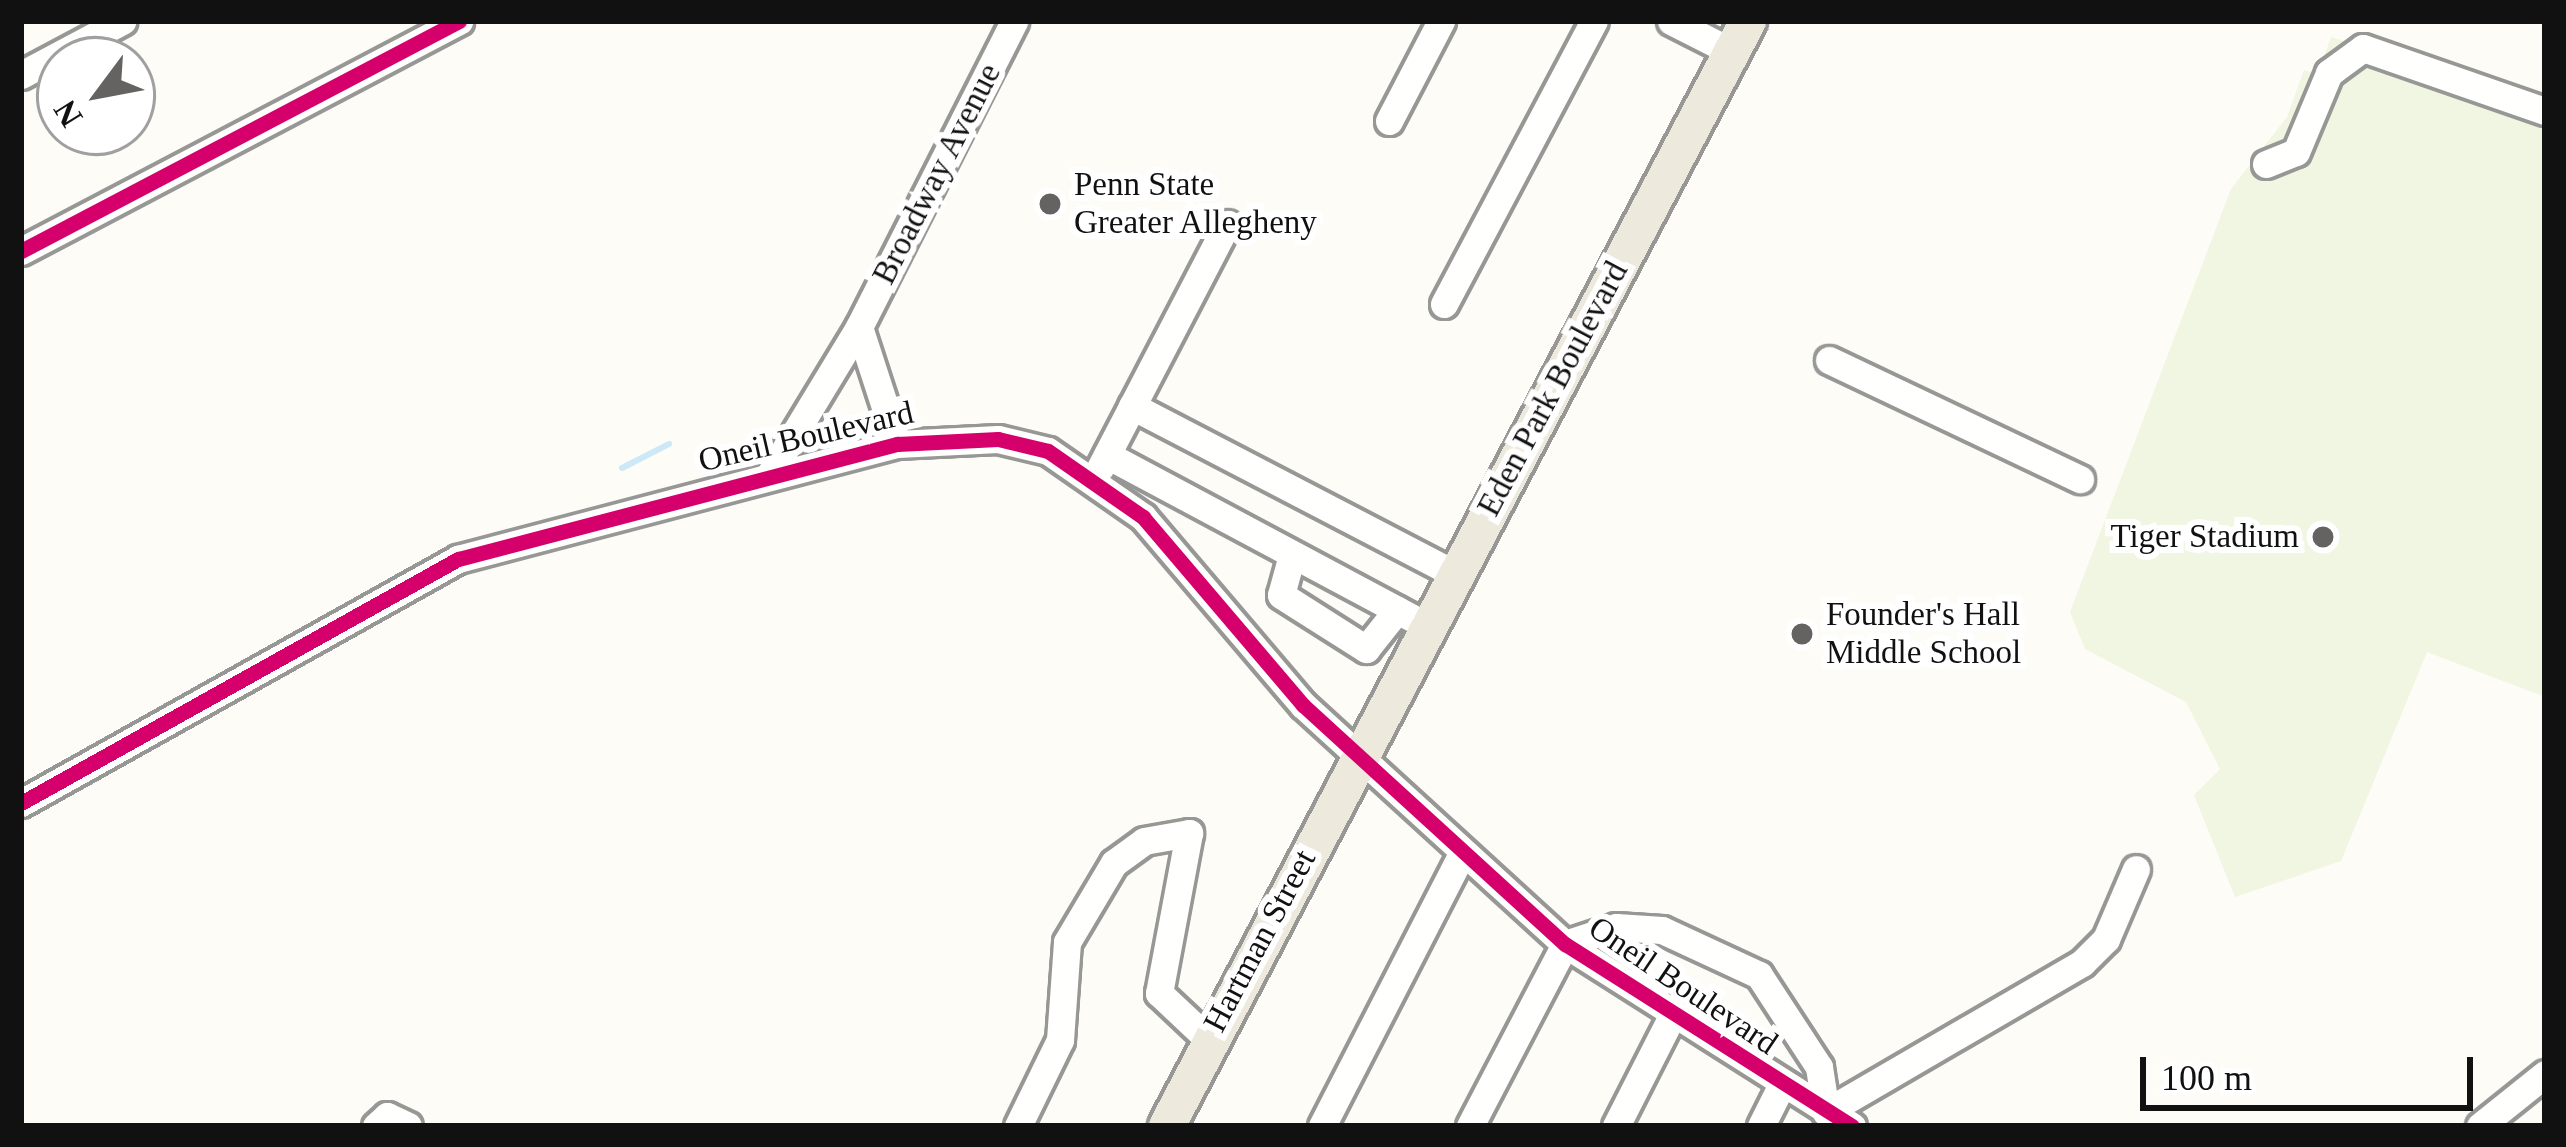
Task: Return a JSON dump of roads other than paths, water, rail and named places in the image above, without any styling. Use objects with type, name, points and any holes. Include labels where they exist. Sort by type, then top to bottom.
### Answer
[{"type":"main road","name":"Eden Park Boulevard","points":[[1358,757],[1412,618],[1455,574],[1740,37]]},
{"type":"main road","name":"Hartman Street","points":[[1166,1126],[1358,757]]},
{"type":"street","points":[[21,74],[122,21]]},
{"type":"street","points":[[21,251],[459,21]]},
{"type":"street","name":"Broadway Avenue","points":[[770,474],[860,327],[1014,21]]},
{"type":"street","points":[[1389,122],[1441,21]]},
{"type":"street","points":[[1444,304],[1594,21]]},
{"type":"street","points":[[1671,21],[1740,37]]},
{"type":"street","points":[[2266,164],[2296,152],[2329,73],[2363,48],[2545,111]]},
{"type":"street","points":[[1227,224],[1101,466],[1292,555],[1412,618],[1366,649],[1282,595],[1292,555]]},
{"type":"street","name":"Broadway Avenue","points":[[860,327],[897,444]]},
{"type":"street","points":[[1829,360],[2080,478]]},
{"type":"street","points":[[1132,406],[1455,574]]},
{"type":"street","name":"Oneil Boulevard","points":[[21,803],[458,559],[897,444],[998,439],[1101,466],[1358,757],[1461,856],[1565,944],[1670,1020],[1852,1126]]},
{"type":"street","points":[[1018,1126],[1060,1040],[1067,943],[1114,863],[1144,841],[1189,833],[1159,993],[1208,1039]]},
{"type":"street","points":[[1322,1126],[1461,856]]},
{"type":"street","points":[[1470,1126],[1565,944],[1616,927],[1662,930],[1759,975],[1819,1066],[1826,1112],[2082,963],[2106,939],[2136,868]]},
{"type":"street","points":[[1616,1126],[1670,1020]]},
{"type":"street","points":[[2480,1126],[2545,1074]]},
{"type":"street","points":[[1761,1126],[1780,1088]]},
{"type":"street","points":[[376,1126],[387,1116],[408,1126]]},
{"type":"waterway","points":[[622,468],[669,444]]},
{"type":"place","name":"Penn State Greater Allegheny","points":[[1050,204]]},
{"type":"place","name":"Tiger Stadium","points":[[2323,537]]},
{"type":"place","name":"Founder's Hall Middle School","points":[[1802,634]]}]
